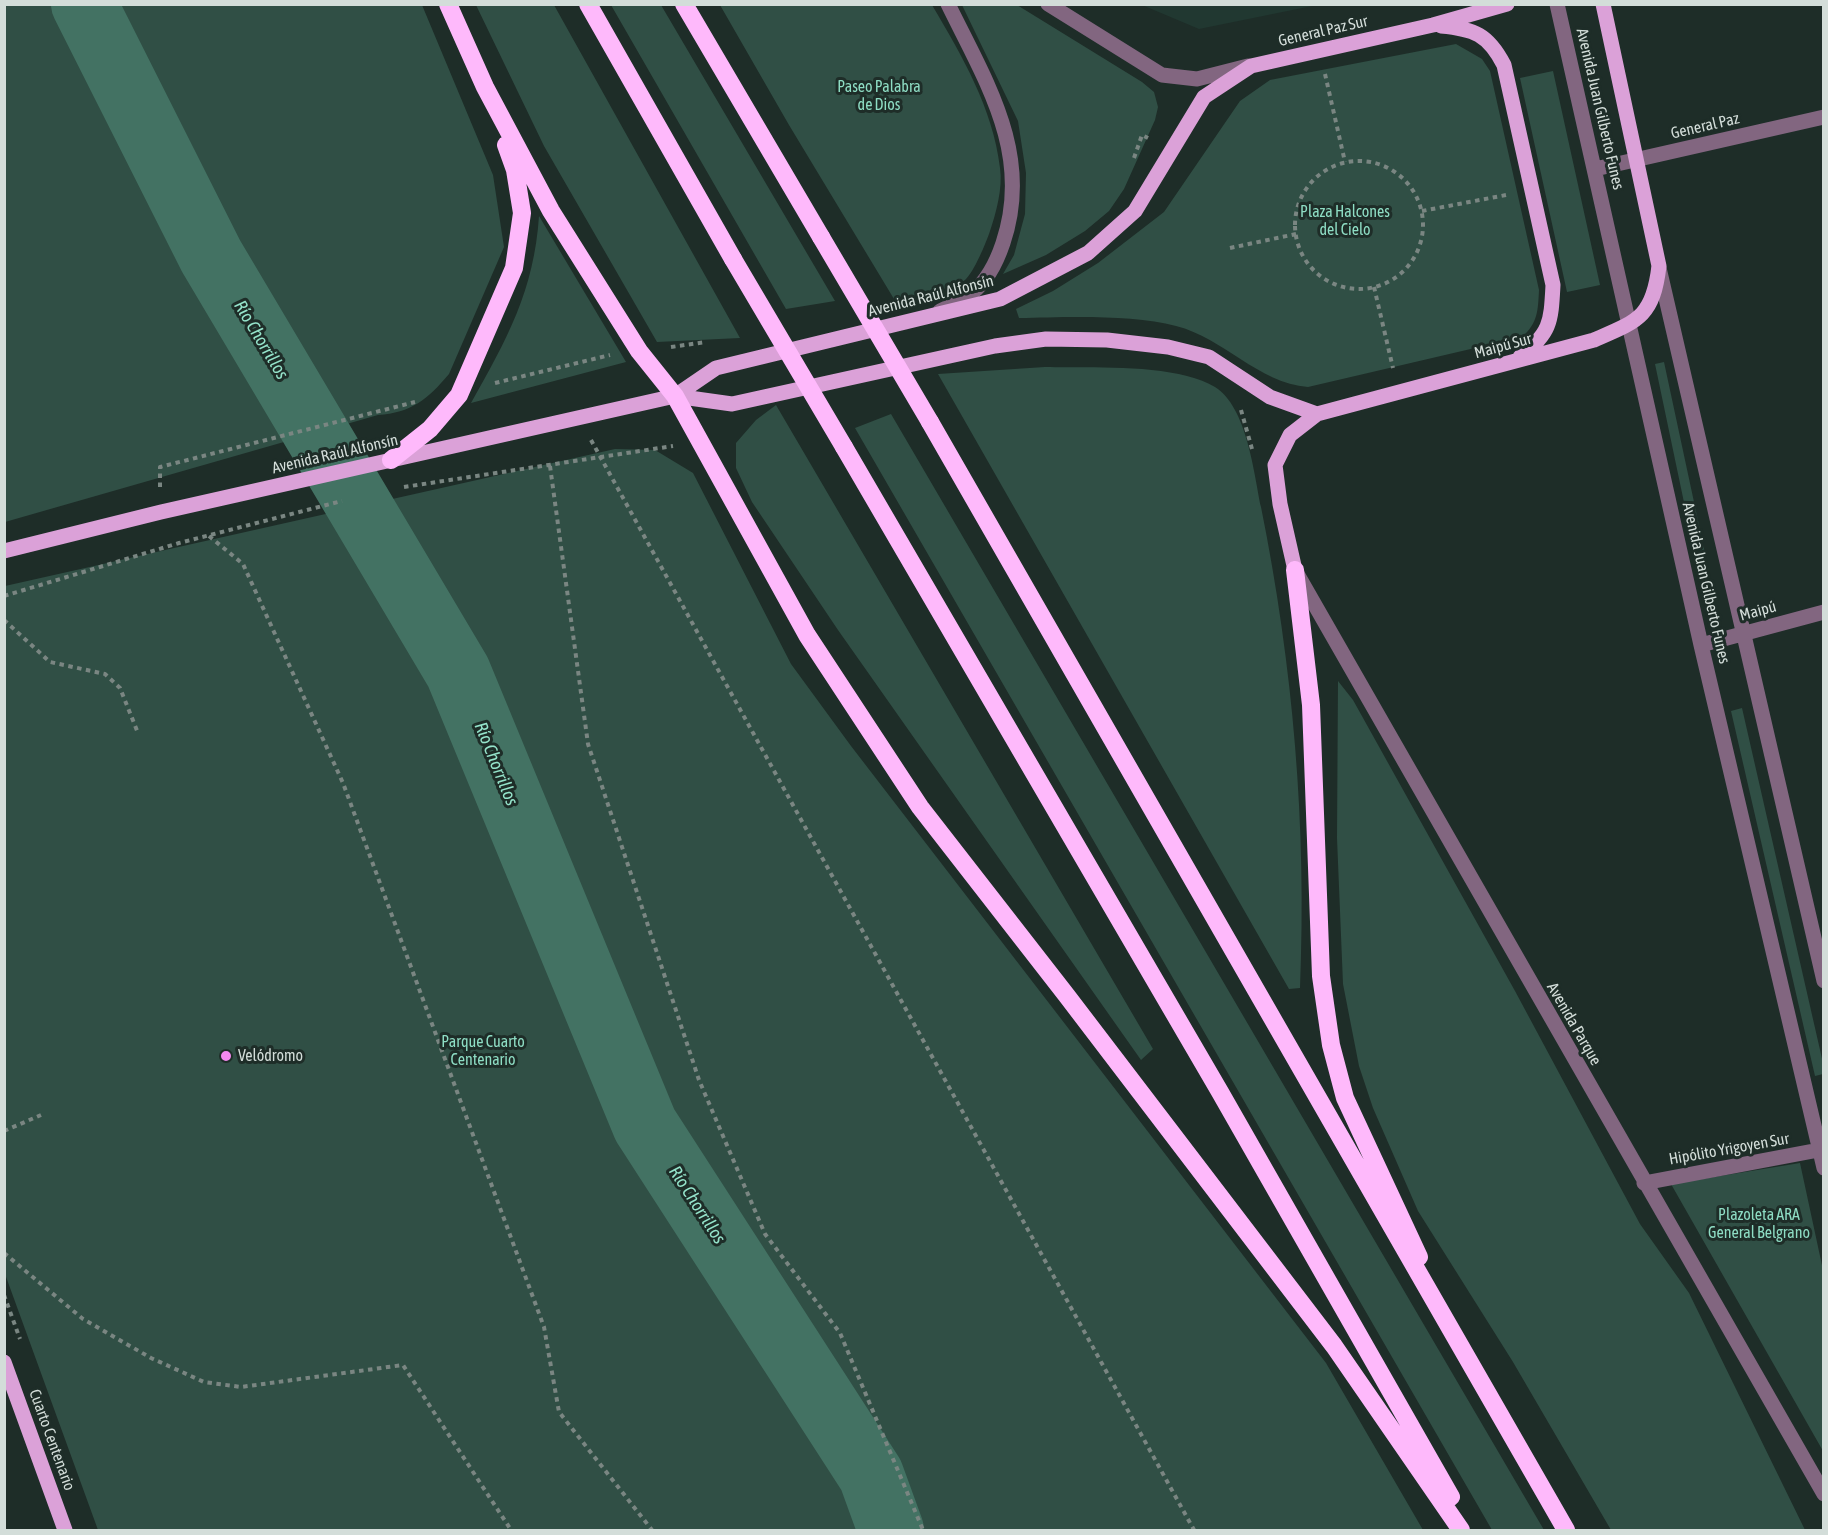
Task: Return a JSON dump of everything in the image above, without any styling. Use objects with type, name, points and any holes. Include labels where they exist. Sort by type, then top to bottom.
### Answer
[{"type":"highway","points":[[391,459],[430,429],[459,395],[514,268],[522,213],[515,171],[484,87],[448,4]]},
{"type":"highway","points":[[588,4],[734,259],[1220,1092],[1470,1530]]},
{"type":"highway","points":[[684,4],[930,422],[1566,1530]]},
{"type":"highway","points":[[484,87],[551,211],[639,351],[675,396],[807,635],[920,807],[1334,1346],[1461,1530]]},
{"type":"highway","points":[[1295,570],[1311,705],[1321,976],[1331,1045],[1345,1098],[1470,1364]]},
{"type":"main road","name":"General Paz Sur","points":[[1251,66],[1433,25],[1507,4]]},
{"type":"main road","name":"Avenida Juan Gilberto Funes","points":[[1601,8],[1659,266]]},
{"type":"main road","points":[[1433,25],[1469,29],[1493,45],[1504,65],[1553,285],[1552,319],[1539,342],[1513,363]]},
{"type":"main road","name":"Avenida Raúl Alfonsín","points":[[675,396],[716,368],[1000,299],[1088,253],[1135,211],[1204,97],[1251,66]]},
{"type":"main road","name":"Maipú Sur","points":[[1317,414],[1594,340],[1630,324],[1641,316],[1656,293],[1659,266]]},
{"type":"main road","name":"Avenida Raúl Alfonsín","points":[[4,551],[161,512],[675,396],[732,404],[996,346],[1047,339],[1107,340],[1168,347],[1209,357],[1270,397],[1317,414]]},
{"type":"main road","points":[[1295,570],[1280,504],[1275,465],[1290,435],[1317,414]]},
{"type":"main road","name":"Cuarto Centenario","points":[[4,1362],[65,1530]]},
{"type":"street","points":[[940,312],[973,292],[996,263],[1010,222],[1014,167],[1004,123],[948,4]]},
{"type":"street","points":[[1048,4],[1162,75],[1197,79],[1251,66]]},
{"type":"street","name":"Avenida Juan Gilberto Funes","points":[[1557,4],[1701,645],[1822,1150],[1824,1168]]},
{"type":"street","name":"General Paz","points":[[1595,169],[1824,117]]},
{"type":"street","name":"Avenida Juan Gilberto Funes","points":[[1659,266],[1742,634],[1824,981]]},
{"type":"street","name":"Avenida Parque","points":[[1295,570],[1824,1494]]},
{"type":"street","name":"Maipú","points":[[1701,645],[1824,612]]},
{"type":"street","name":"Hipólito Yrigoyen Sur","points":[[1644,1183],[1822,1150]]},
{"type":"path","points":[[1319,50],[1345,162]]},
{"type":"path","points":[[1365,160],[1385,166],[1402,177],[1415,193],[1422,211],[1423,233],[1417,253],[1404,271],[1386,284],[1374,287],[1343,288],[1323,278],[1307,264],[1297,244],[1296,234],[1295,222],[1299,201],[1310,183],[1326,170],[1345,162],[1365,160]]},
{"type":"path","points":[[1230,248],[1296,234]]},
{"type":"path","points":[[1374,287],[1399,392]]},
{"type":"path","points":[[160,467],[370,412]]},
{"type":"path","points":[[579,418],[1194,1530]]},
{"type":"path","points":[[550,466],[588,744],[699,1080],[765,1234],[840,1333],[923,1530]]},
{"type":"path","points":[[4,596],[179,543],[344,501]]},
{"type":"path","points":[[209,536],[243,564],[344,783],[544,1327],[559,1412],[652,1530]]},
{"type":"path","points":[[4,620],[51,662],[105,675],[120,688],[138,733]]},
{"type":"path","points":[[4,1131],[41,1116]]},
{"type":"path","points":[[4,1253],[83,1319],[151,1358],[204,1382],[241,1387],[403,1365],[511,1530]]},
{"type":"shaded area","points":[[1142,5],[1317,5],[1199,29]]},
{"type":"green space","points":[[5,4],[422,5],[493,175],[504,247],[449,374],[434,391],[418,403],[400,411],[378,415],[5,522]]},
{"type":"green space","points":[[476,5],[554,5],[740,338],[657,342],[544,146]]},
{"type":"green space","points":[[611,5],[661,5],[835,301],[786,309]]},
{"type":"green space","name":"Paseo Palabra de Dios","points":[[720,5],[932,5],[975,83],[991,124],[1001,176],[997,208],[986,243],[965,280],[941,290],[894,299]]},
{"type":"green space","points":[[962,5],[1017,5],[1142,82],[1154,92],[1158,107],[1155,120],[1124,189],[1109,211],[1085,231],[1046,255],[1003,274],[1014,255],[1025,214],[1026,173],[1018,121]]},
{"type":"green space","name":"Plaza Halcones del Cielo","points":[[1456,44],[1482,59],[1490,71],[1539,290],[1534,321],[1522,337],[1308,387],[1290,384],[1273,377],[1210,340],[1176,326],[1119,318],[1019,318],[1016,309],[1053,291],[1098,263],[1164,212],[1240,101],[1270,80]]},
{"type":"green space","points":[[1553,71],[1600,285],[1567,292],[1520,78]]},
{"type":"green space","points":[[539,216],[626,362],[471,403],[517,314],[531,268]]},
{"type":"green space","points":[[1664,362],[1709,572],[1699,574],[1655,364]]},
{"type":"green space","points":[[1045,367],[1133,368],[1156,370],[1199,379],[1215,387],[1226,397],[1235,409],[1242,425],[1252,459],[1272,567],[1289,686],[1299,807],[1302,927],[1300,988],[1289,989],[938,374]]},
{"type":"green space","points":[[776,405],[1153,1049],[1141,1060],[838,630],[752,502],[736,468],[736,443],[756,420]]},
{"type":"green space","points":[[891,414],[1544,1530],[1492,1530],[855,428]]},
{"type":"green space","name":"Parque Cuarto Centenario","points":[[615,449],[655,450],[693,473],[791,664],[851,746],[1326,1363],[1423,1530],[98,1530],[5,1274],[5,586]]},
{"type":"green space","points":[[1338,681],[1353,700],[1515,991],[1640,1224],[1689,1293],[1805,1530],[1611,1530],[1513,1362],[1418,1211],[1373,1108],[1359,1066],[1343,984],[1337,838]]},
{"type":"green space","points":[[1742,708],[1823,1063],[1823,1074],[1815,1076],[1731,711]]},
{"type":"green space","name":"Plazoleta ARA General Belgrano","points":[[1800,1163],[1823,1270],[1823,1451],[1671,1184]]},
{"type":"waterway","name":"Río Chorrillos","points":[[84,4],[211,256],[458,672],[645,1125],[871,1475],[891,1530]]},
{"type":"place","name":"Velódromo","points":[[226,1056]]}]
